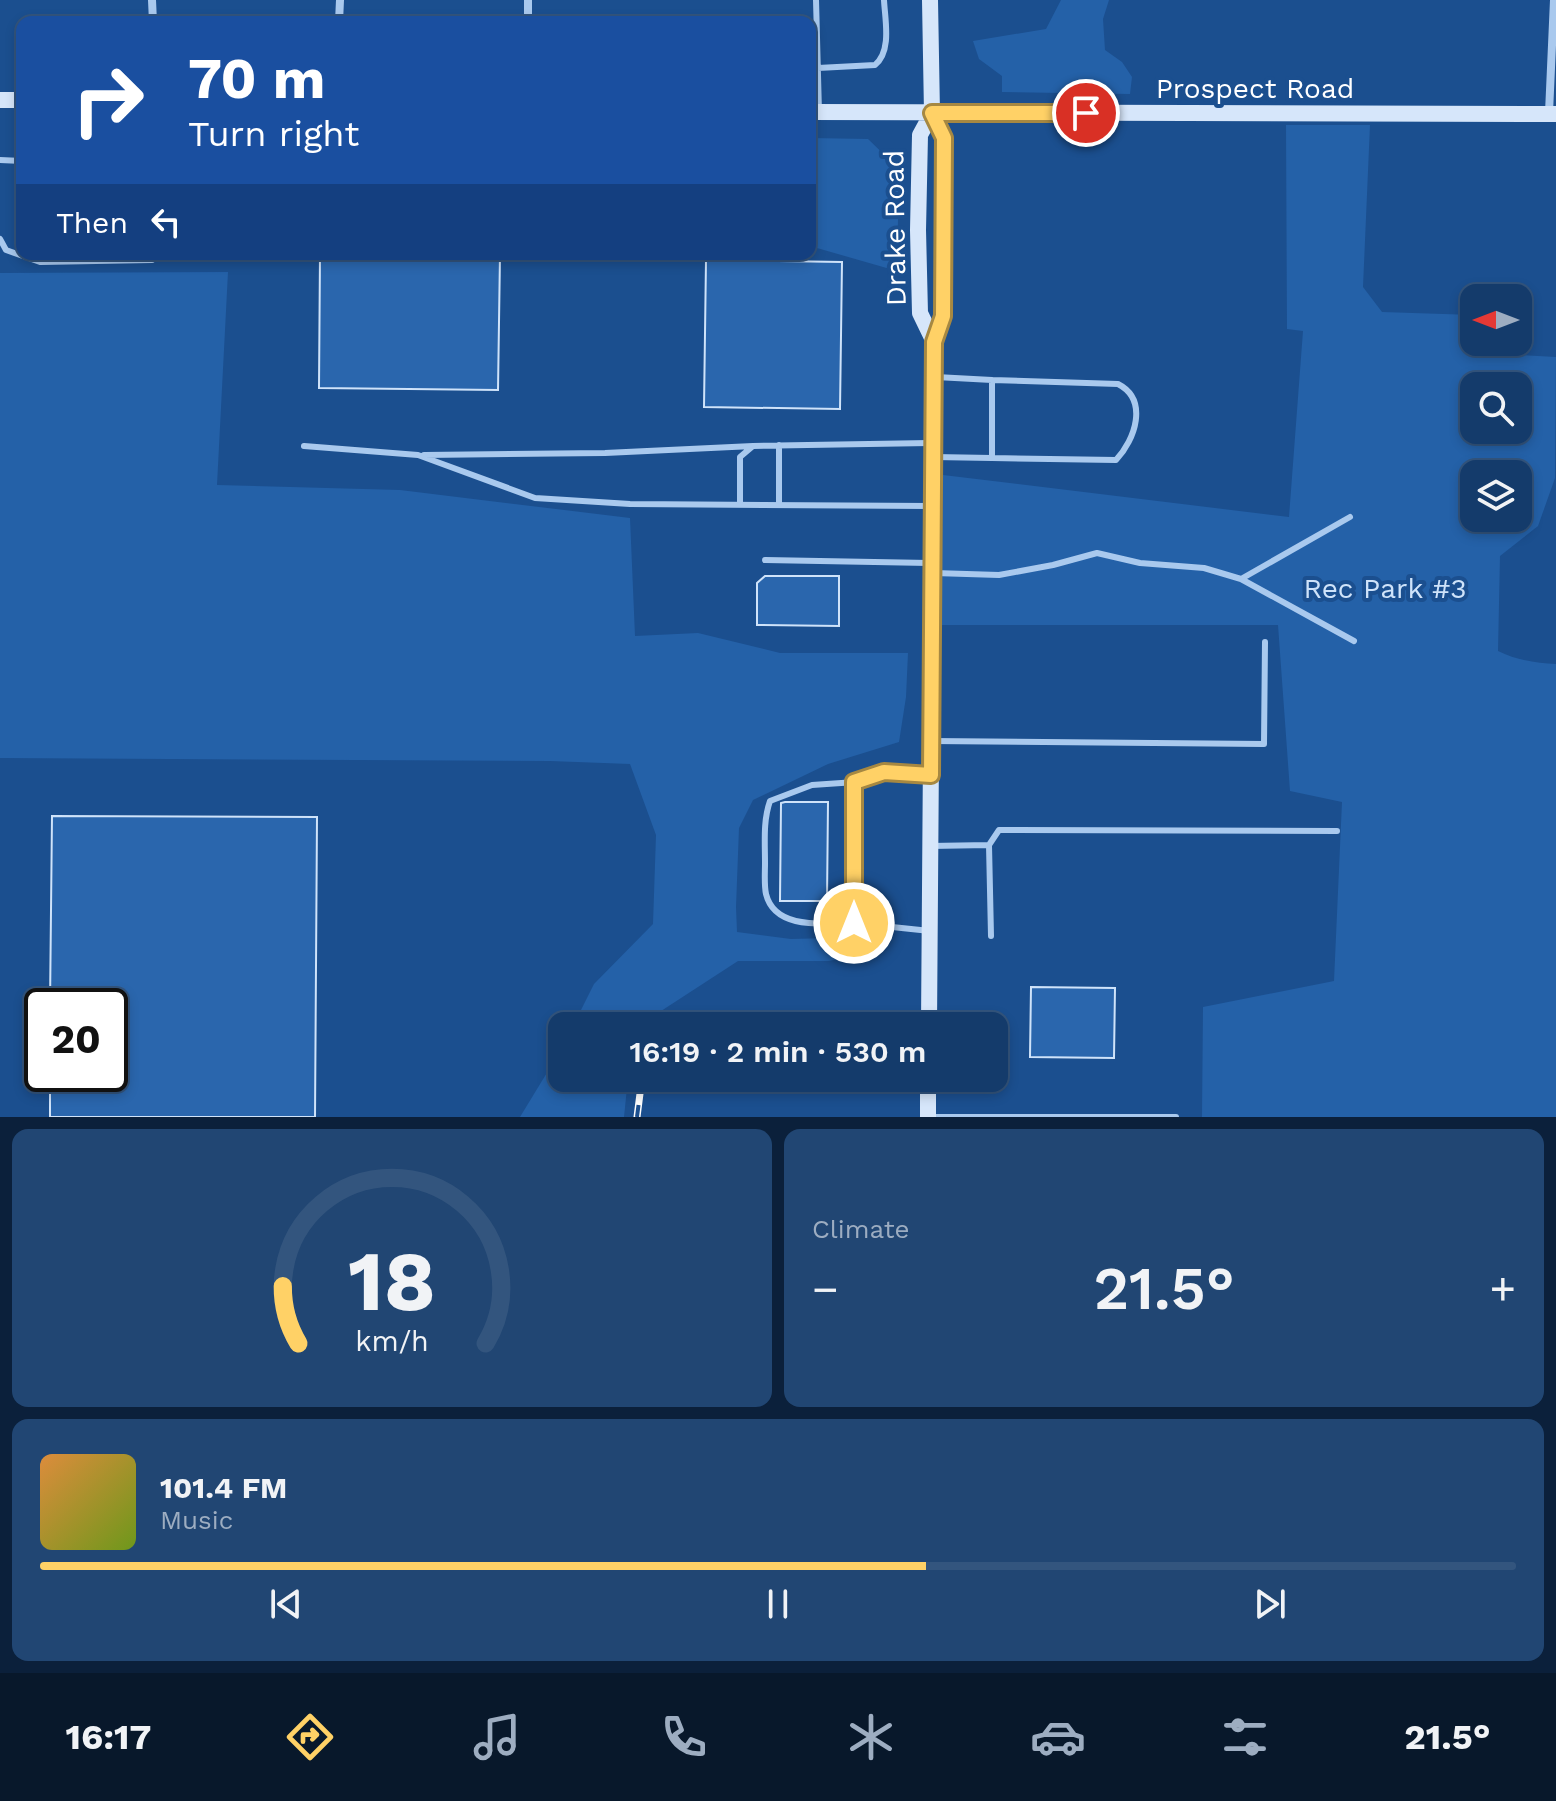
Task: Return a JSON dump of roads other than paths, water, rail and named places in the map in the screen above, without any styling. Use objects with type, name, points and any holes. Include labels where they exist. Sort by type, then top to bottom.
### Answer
[{"type":"street","name":"Drake Road","points":[[929,1012],[934,342],[943,316],[944,138],[932,113],[930,0]]},
{"type":"street","points":[[1553,114],[1554,0]]},
{"type":"street","name":"Prospect Road","points":[[816,112],[1553,114]]},
{"type":"street","name":"Drake Road","points":[[932,113],[920,135],[918,230],[920,313],[934,342]]},
{"type":"street","points":[[928,1092],[928,1117]]},
{"type":"lane","points":[[816,0],[816,90]]},
{"type":"lane","points":[[818,68],[875,65],[882,59],[885,46],[884,0]]},
{"type":"lane","points":[[0,239],[6,250],[16,252]]},
{"type":"lane","points":[[37,260],[152,260]]},
{"type":"lane","points":[[304,446],[418,455],[605,453],[779,445],[934,450],[992,458],[1116,460],[1126,450],[1134,431],[1136,412],[1133,397],[1118,384],[934,377]]},
{"type":"lane","points":[[992,380],[992,458]]},
{"type":"lane","points":[[779,445],[779,505]]},
{"type":"lane","points":[[740,505],[740,457],[753,446]]},
{"type":"lane","points":[[418,455],[535,498],[630,504],[933,506]]},
{"type":"lane","points":[[1241,579],[1350,517]]},
{"type":"lane","points":[[765,560],[933,568],[999,575],[1097,553],[1140,563],[1204,568],[1241,579],[1354,641]]},
{"type":"lane","points":[[931,741],[1264,744],[1265,642]]},
{"type":"lane","points":[[930,931],[854,923],[805,923],[778,913],[772,908],[765,891],[765,816],[770,801],[812,785],[856,782],[884,772],[931,775]]},
{"type":"lane","points":[[854,923],[856,782]]},
{"type":"lane","points":[[991,936],[989,845],[999,830],[1337,831]]},
{"type":"lane","points":[[930,846],[989,845]]},
{"type":"lane","points":[[928,1117],[1176,1117]]},
{"type":"railway","points":[[637,1117],[640,1092]]},
{"type":"park label","name":"Rec Park #3","points":[[1385,588]]}]
